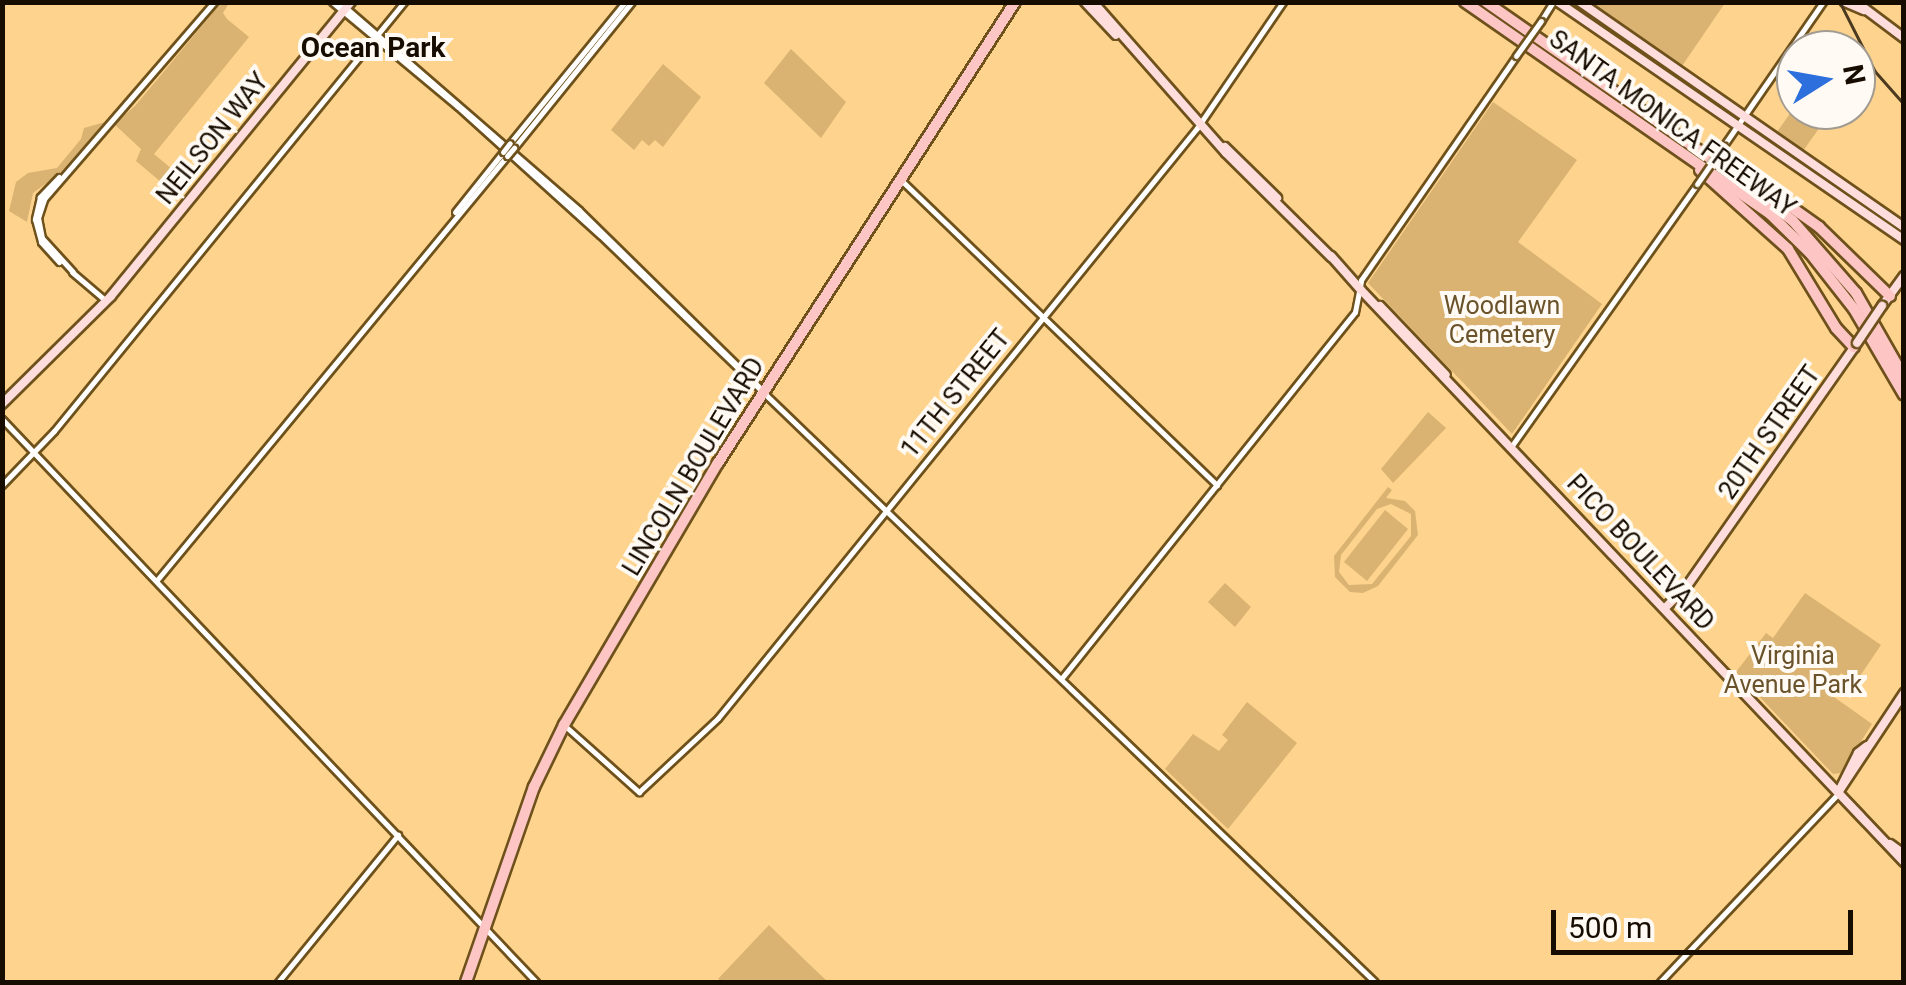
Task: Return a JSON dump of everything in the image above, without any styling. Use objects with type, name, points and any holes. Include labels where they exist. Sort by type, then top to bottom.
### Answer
[{"type":"highway","name":"LINCOLN BOULEVARD","points":[[466,982],[534,785],[564,725],[763,391],[1015,2]]},
{"type":"highway","name":"SANTA MONICA FREEWAY","points":[[1466,2],[1738,189],[1810,253],[1854,309],[1904,395]]},
{"type":"highway","name":"SANTA MONICA FREEWAY","points":[[1486,2],[1762,195],[1806,234],[1862,303],[1904,377]]},
{"type":"highway","points":[[1657,121],[1793,206],[1890,296]]},
{"type":"highway","points":[[1641,123],[1780,240],[1806,272],[1836,328],[1856,345]]},
{"type":"main road","name":"PICO BOULEVARD","points":[[1084,2],[1904,862]]},
{"type":"main road","name":"PICO BOULEVARD","points":[[1093,2],[1123,39]]},
{"type":"main road","points":[[1556,2],[1904,227]]},
{"type":"main road","points":[[1580,2],[1904,240]]},
{"type":"main road","points":[[1844,2],[1860,6],[1904,38]]},
{"type":"main road","name":"NEILSON WAY","points":[[2,404],[90,319],[107,293],[342,6]]},
{"type":"main road","name":"20TH STREET","points":[[1665,608],[1687,586],[1904,276]]},
{"type":"main road","points":[[1839,791],[1904,692]]},
{"type":"main road","name":"PICO BOULEVARD","points":[[1886,842],[1904,854]]},
{"type":"street","points":[[106,300],[46,244],[39,225],[42,202],[214,2]]},
{"type":"street","points":[[2,485],[35,453],[404,2]]},
{"type":"street","points":[[156,580],[628,2]]},
{"type":"street","name":"11TH STREET","points":[[564,725],[639,792],[720,716],[1202,122],[1283,2]]},
{"type":"street","points":[[1061,679],[1355,312],[1368,269],[1556,2]]},
{"type":"street","points":[[1512,447],[1823,2]]},
{"type":"street","points":[[342,6],[682,308],[763,391]]},
{"type":"street","points":[[376,36],[631,260],[886,512],[1375,982]]},
{"type":"street","points":[[900,179],[1216,485]]},
{"type":"street","points":[[2,419],[536,982]]},
{"type":"street","points":[[1660,982],[1839,791]]},
{"type":"street","points":[[278,982],[398,834]]},
{"type":"green space","points":[[221,3],[229,3],[223,13],[249,37],[154,154],[191,185],[180,198],[136,161],[141,149],[114,124],[135,106]]},
{"type":"green space","points":[[1590,3],[1725,3],[1682,66]]},
{"type":"green space","points":[[791,49],[846,102],[821,138],[764,83]]},
{"type":"green space","points":[[663,64],[701,97],[663,147],[655,140],[649,146],[642,140],[634,150],[611,130]]},
{"type":"green space","name":"Woodlawn Cemetery","points":[[1493,102],[1577,160],[1518,242],[1602,304],[1512,434],[1368,283]]},
{"type":"green space","points":[[105,122],[60,173],[33,193],[27,222],[9,211],[16,182],[28,173],[57,168],[81,139],[84,128]]},
{"type":"green space","points":[[1778,130],[1818,130],[1803,151]]},
{"type":"green space","points":[[1428,412],[1446,428],[1393,483],[1381,469]]},
{"type":"green space","points":[[1388,487],[1392,490],[1386,498],[1405,501],[1415,511],[1418,535],[1378,586],[1363,593],[1350,592],[1335,577],[1334,556]],"holes":[[[1391,504],[1411,514],[1411,536],[1372,584],[1349,585],[1339,572],[1341,555],[1377,509]]]},
{"type":"green space","points":[[1385,510],[1408,529],[1367,581],[1344,562]]},
{"type":"green space","points":[[1225,583],[1251,607],[1235,627],[1208,602]]},
{"type":"green space","name":"Virginia Avenue Park","points":[[1805,593],[1881,645],[1856,682],[1841,673],[1827,692],[1872,724],[1841,773],[1833,774],[1736,672],[1766,633],[1773,638]]},
{"type":"green space","points":[[1247,702],[1297,743],[1228,829],[1165,769],[1193,734],[1219,751],[1228,740],[1222,735]]},
{"type":"green space","points":[[769,925],[828,982],[718,979]]},
{"type":"tram line","points":[[1840,2],[1875,71],[1904,104]]},
{"type":"district","name":"Ocean Park","points":[[373,48]]}]
